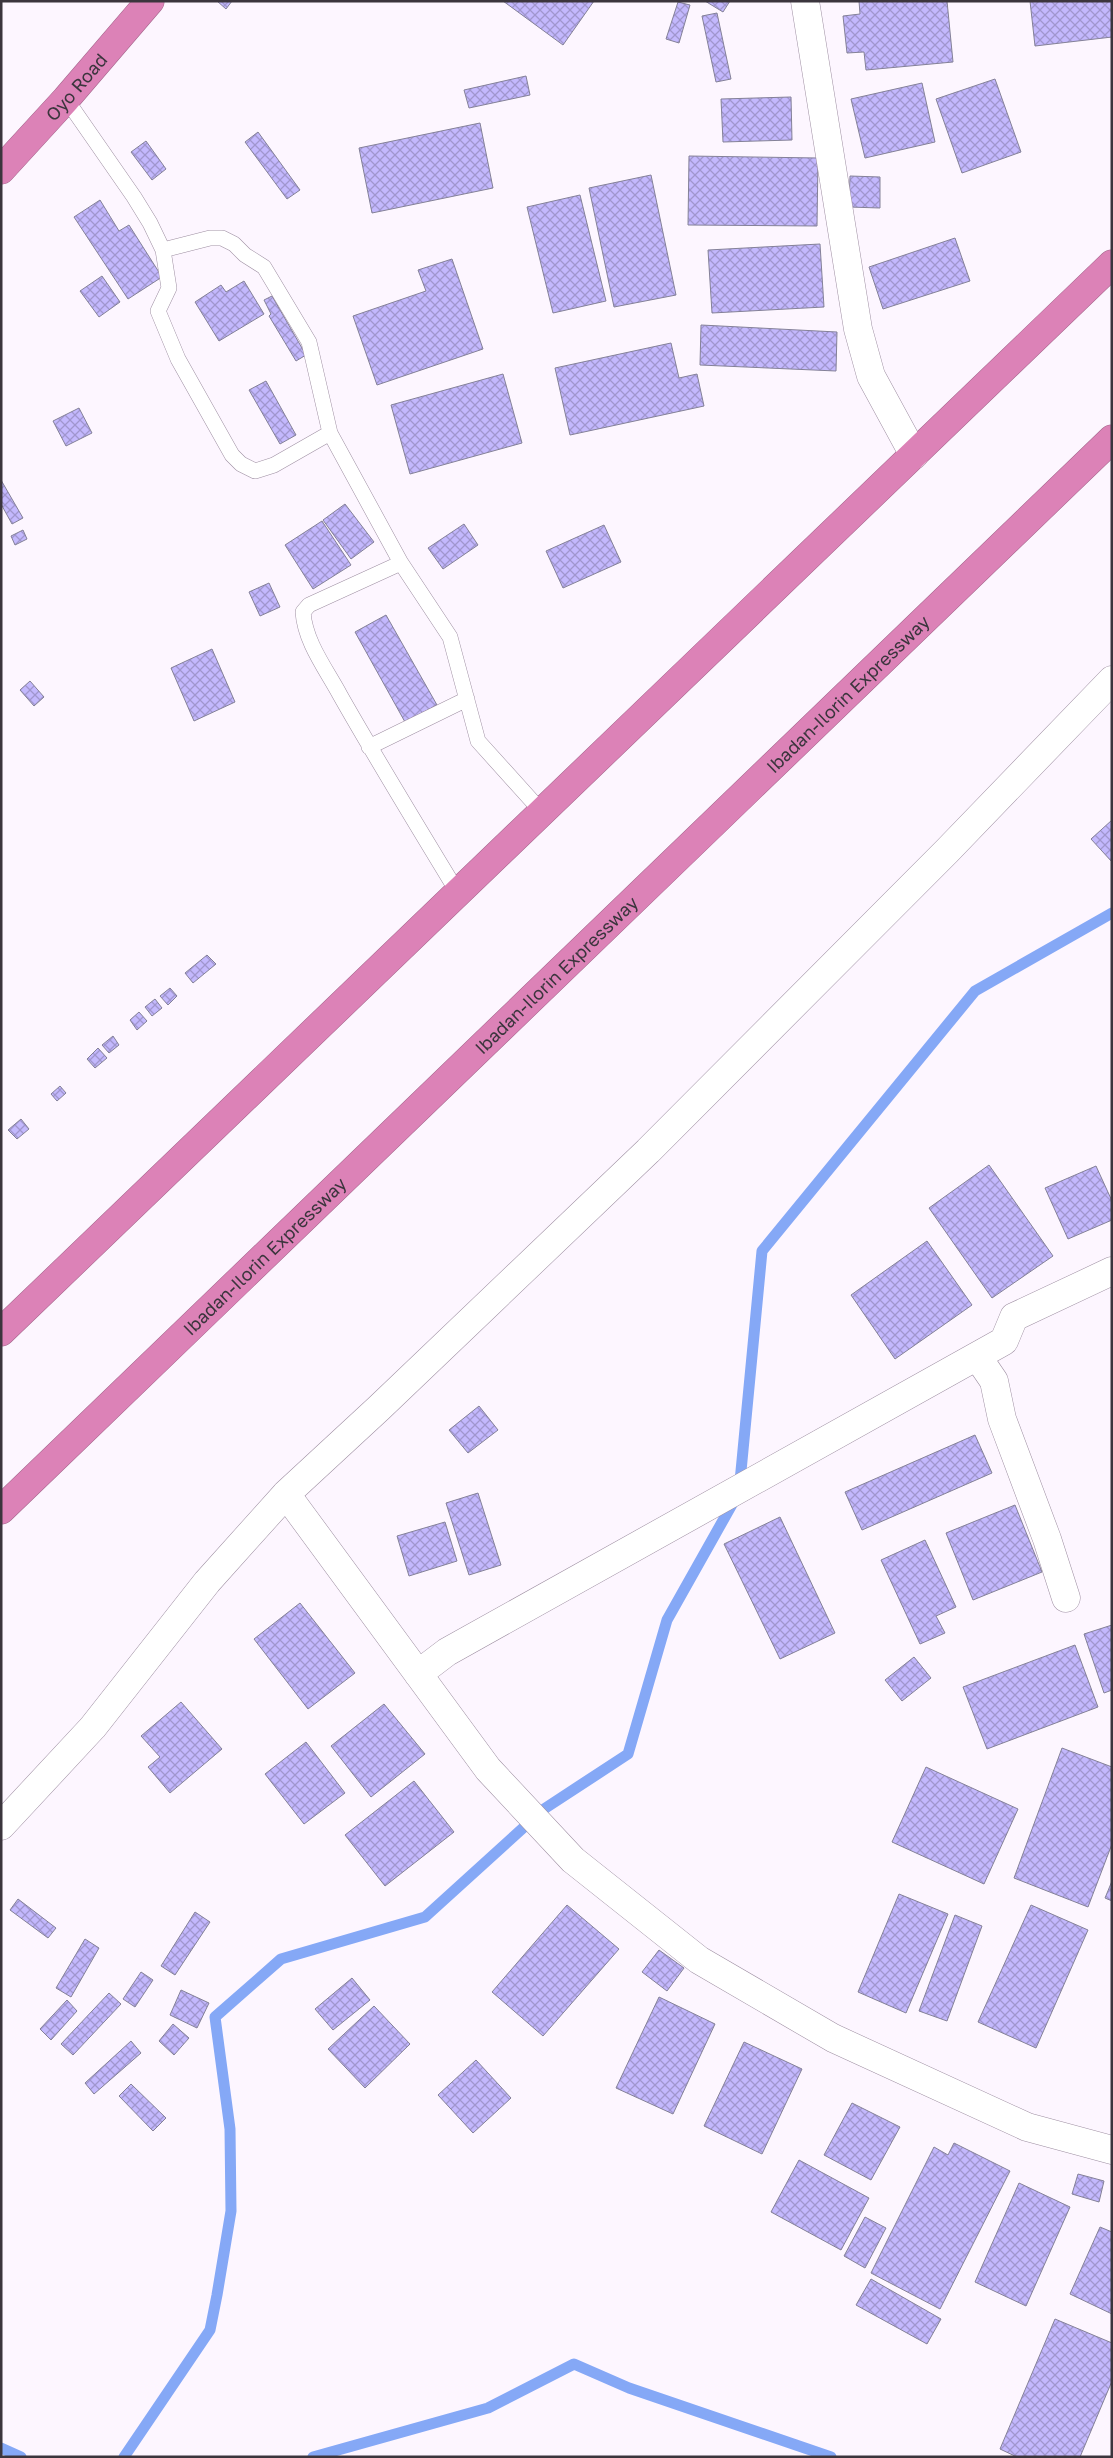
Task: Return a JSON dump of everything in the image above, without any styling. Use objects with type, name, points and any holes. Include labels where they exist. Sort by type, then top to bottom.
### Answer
[{"type":"highway","name":"Oyo Road","points":[[1,170],[66,99],[150,1]]},
{"type":"highway","points":[[1,1332],[1112,264]]},
{"type":"highway","name":"Ibadan-Ilorin Expressway","points":[[1,1510],[1112,439]]},
{"type":"street","points":[[805,1],[858,330],[871,376],[914,455]]},
{"type":"street","points":[[1,1826],[93,1727],[208,1582],[286,1494],[648,1151],[940,858],[1112,680]]},
{"type":"street","points":[[418,1674],[447,1652],[1004,1341],[1014,1317],[1112,1271]]},
{"type":"street","points":[[977,1356],[994,1381],[1002,1419],[1047,1539],[1066,1598]]},
{"type":"street","points":[[286,1494],[488,1769],[574,1860],[699,1960],[842,2042],[1027,2127],[1112,2150]]},
{"type":"lane","points":[[66,99],[150,223],[162,250],[170,288],[158,311],[178,359],[232,455],[241,464],[255,471],[274,465],[330,433]]},
{"type":"lane","points":[[162,250],[210,238],[222,238],[234,244],[245,256],[264,267],[309,342],[330,433],[401,563],[450,637],[478,741],[542,812]]},
{"type":"lane","points":[[401,563],[309,605],[303,612],[304,625],[314,647],[369,747],[458,893]]},
{"type":"lane","points":[[369,747],[467,699]]},
{"type":"building","points":[[217,1],[232,1],[226,9]]},
{"type":"building","points":[[503,1],[594,1],[563,45]]},
{"type":"building","points":[[705,1],[730,1],[723,12]]},
{"type":"building","points":[[859,1],[947,1],[953,62],[866,70],[864,52],[847,53],[843,16],[860,14]]},
{"type":"building","points":[[1030,1],[1112,1],[1112,37],[1035,46]]},
{"type":"building","points":[[678,2],[690,5],[679,43],[666,39]]},
{"type":"building","points":[[717,13],[731,79],[716,82],[702,16]]},
{"type":"building","points":[[526,76],[530,95],[469,108],[464,90]]},
{"type":"building","points":[[995,79],[1021,152],[962,173],[936,99]]},
{"type":"building","points":[[922,83],[935,142],[865,158],[851,99]]},
{"type":"building","points":[[791,97],[792,140],[723,142],[721,99]]},
{"type":"building","points":[[480,123],[493,188],[372,213],[359,148]]},
{"type":"building","points":[[258,132],[300,190],[287,199],[245,142]]},
{"type":"building","points":[[146,141],[166,169],[152,180],[131,152]]},
{"type":"building","points":[[689,156],[818,158],[817,226],[688,225]]},
{"type":"building","points":[[651,175],[676,295],[614,307],[589,188]]},
{"type":"building","points":[[850,176],[880,177],[880,208],[849,207]]},
{"type":"building","points":[[580,195],[606,301],[553,313],[527,207]]},
{"type":"building","points":[[100,200],[119,231],[129,225],[162,277],[128,299],[74,217]]},
{"type":"building","points":[[955,238],[970,281],[883,309],[869,267]]},
{"type":"building","points":[[820,244],[824,307],[712,313],[708,250]]},
{"type":"building","points":[[452,259],[483,349],[377,385],[353,316],[426,291],[418,270]]},
{"type":"building","points":[[102,276],[120,302],[99,317],[80,291]]},
{"type":"building","points":[[244,281],[264,314],[219,341],[195,302],[221,285],[226,292]]},
{"type":"building","points":[[272,296],[306,355],[296,361],[269,316],[271,314],[264,300]]},
{"type":"building","points":[[701,325],[837,332],[836,371],[700,365]]},
{"type":"building","points":[[671,343],[679,378],[697,374],[704,406],[570,435],[555,368]]},
{"type":"building","points":[[503,374],[522,443],[410,474],[391,405]]},
{"type":"building","points":[[266,381],[296,435],[280,444],[249,390]]},
{"type":"building","points":[[79,408],[92,433],[66,446],[53,421]]},
{"type":"building","points":[[1,480],[23,518],[12,524],[1,504]]},
{"type":"building","points":[[345,504],[374,542],[351,559],[323,520]]},
{"type":"building","points":[[322,521],[351,565],[313,589],[285,545]]},
{"type":"building","points":[[464,524],[478,545],[443,569],[428,548]]},
{"type":"building","points":[[604,525],[621,562],[563,588],[546,551]]},
{"type":"building","points":[[23,530],[27,539],[15,545],[11,536]]},
{"type":"building","points":[[269,583],[280,607],[260,616],[249,592]]},
{"type":"building","points":[[386,615],[437,705],[405,722],[355,632]]},
{"type":"building","points":[[212,649],[235,702],[194,721],[171,668]]},
{"type":"building","points":[[30,681],[44,697],[34,706],[20,690]]},
{"type":"building","points":[[1112,820],[1112,862],[1091,839]]},
{"type":"building","points":[[207,955],[216,964],[193,983],[185,973]]},
{"type":"building","points":[[170,988],[177,996],[168,1005],[160,996]]},
{"type":"building","points":[[155,999],[162,1008],[152,1016],[145,1007]]},
{"type":"building","points":[[139,1012],[147,1021],[137,1030],[130,1020]]},
{"type":"building","points":[[113,1036],[119,1045],[109,1053],[102,1045]]},
{"type":"building","points":[[98,1048],[107,1058],[95,1068],[87,1059]]},
{"type":"building","points":[[60,1086],[66,1093],[57,1101],[51,1094]]},
{"type":"building","points":[[21,1119],[29,1129],[17,1139],[8,1130]]},
{"type":"building","points":[[989,1165],[1053,1256],[992,1298],[929,1208]]},
{"type":"building","points":[[1096,1166],[1112,1201],[1112,1220],[1068,1239],[1045,1188]]},
{"type":"building","points":[[927,1241],[972,1305],[895,1359],[851,1295]]},
{"type":"building","points":[[479,1406],[498,1430],[468,1453],[449,1430]]},
{"type":"building","points":[[975,1435],[992,1473],[862,1530],[845,1492]]},
{"type":"building","points":[[478,1493],[501,1565],[469,1575],[446,1503]]},
{"type":"building","points":[[1015,1505],[1042,1572],[973,1600],[946,1533]]},
{"type":"building","points":[[780,1517],[835,1633],[780,1659],[724,1544]]},
{"type":"building","points":[[445,1522],[457,1561],[409,1576],[397,1536]]},
{"type":"building","points":[[925,1540],[956,1607],[936,1616],[945,1633],[920,1644],[881,1560]]},
{"type":"building","points":[[300,1603],[355,1673],[308,1709],[254,1639]]},
{"type":"building","points":[[1112,1625],[1112,1690],[1104,1693],[1084,1634]]},
{"type":"building","points":[[1075,1645],[1098,1707],[987,1749],[963,1687]]},
{"type":"building","points":[[914,1657],[931,1678],[902,1701],[885,1680]]},
{"type":"building","points":[[181,1702],[222,1749],[170,1793],[148,1767],[160,1757],[141,1736]]},
{"type":"building","points":[[384,1704],[425,1754],[371,1797],[331,1746]]},
{"type":"building","points":[[306,1742],[345,1793],[304,1824],[265,1774]]},
{"type":"building","points":[[1062,1748],[1112,1767],[1112,1844],[1088,1907],[1014,1878]]},
{"type":"building","points":[[926,1767],[1018,1809],[984,1884],[892,1842]]},
{"type":"building","points":[[414,1781],[454,1832],[385,1886],[345,1835]]},
{"type":"building","points":[[1112,1881],[1112,1901],[1105,1898]]},
{"type":"building","points":[[899,1894],[948,1914],[906,2013],[858,1992]]},
{"type":"building","points":[[18,1899],[56,1928],[48,1938],[10,1910]]},
{"type":"building","points":[[567,1905],[619,1949],[543,2036],[492,1992]]},
{"type":"building","points":[[1031,1905],[1088,1930],[1036,2048],[978,2022]]},
{"type":"building","points":[[195,1912],[210,1922],[175,1975],[161,1966]]},
{"type":"building","points":[[955,1915],[982,1926],[947,2021],[919,2011]]},
{"type":"building","points":[[85,1939],[99,1948],[71,1997],[56,1988]]},
{"type":"building","points":[[659,1950],[684,1968],[667,1991],[642,1972]]},
{"type":"building","points":[[141,1972],[153,1980],[135,2007],[123,1999]]},
{"type":"building","points":[[352,1978],[370,2000],[333,2030],[315,2009]]},
{"type":"building","points":[[181,1990],[209,2003],[197,2028],[170,2015]]},
{"type":"building","points":[[109,1993],[121,2004],[73,2055],[61,2044]]},
{"type":"building","points":[[659,1997],[715,2024],[673,2114],[616,2088]]},
{"type":"building","points":[[67,2000],[77,2011],[51,2040],[40,2029]]},
{"type":"building","points":[[374,2006],[410,2044],[365,2088],[328,2049]]},
{"type":"building","points":[[173,2024],[189,2038],[174,2055],[159,2041]]},
{"type":"building","points":[[131,2041],[141,2053],[94,2094],[85,2083]]},
{"type":"building","points":[[744,2042],[802,2069],[762,2154],[704,2126]]},
{"type":"building","points":[[476,2060],[511,2098],[473,2133],[438,2095]]},
{"type":"building","points":[[131,2084],[166,2118],[153,2131],[119,2096]]},
{"type":"building","points":[[852,2103],[900,2127],[871,2180],[824,2155]]},
{"type":"building","points":[[954,2143],[1010,2171],[940,2309],[871,2273],[934,2147],[948,2155]]},
{"type":"building","points":[[799,2160],[869,2198],[841,2250],[771,2212]]},
{"type":"building","points":[[1078,2174],[1104,2181],[1099,2202],[1072,2194]]},
{"type":"building","points":[[1019,2183],[1070,2207],[1026,2306],[975,2282]]},
{"type":"building","points":[[865,2217],[886,2228],[865,2268],[844,2256]]},
{"type":"building","points":[[1100,2227],[1112,2232],[1112,2314],[1070,2294]]},
{"type":"building","points":[[871,2279],[941,2319],[927,2344],[856,2305]]},
{"type":"building","points":[[1055,2319],[1112,2343],[1112,2381],[1080,2457],[1017,2457],[1000,2449]]},
{"type":"waterway","points":[[124,2457],[210,2330],[231,2211],[230,2129],[215,2017],[281,1959],[425,1917],[544,1809],[628,1754],[667,1620],[739,1492],[762,1251],[975,991],[1112,913]]},
{"type":"waterway","points":[[313,2457],[488,2408],[574,2364],[629,2388],[831,2457]]},
{"type":"waterway","points":[[1,2448],[21,2457]]}]
